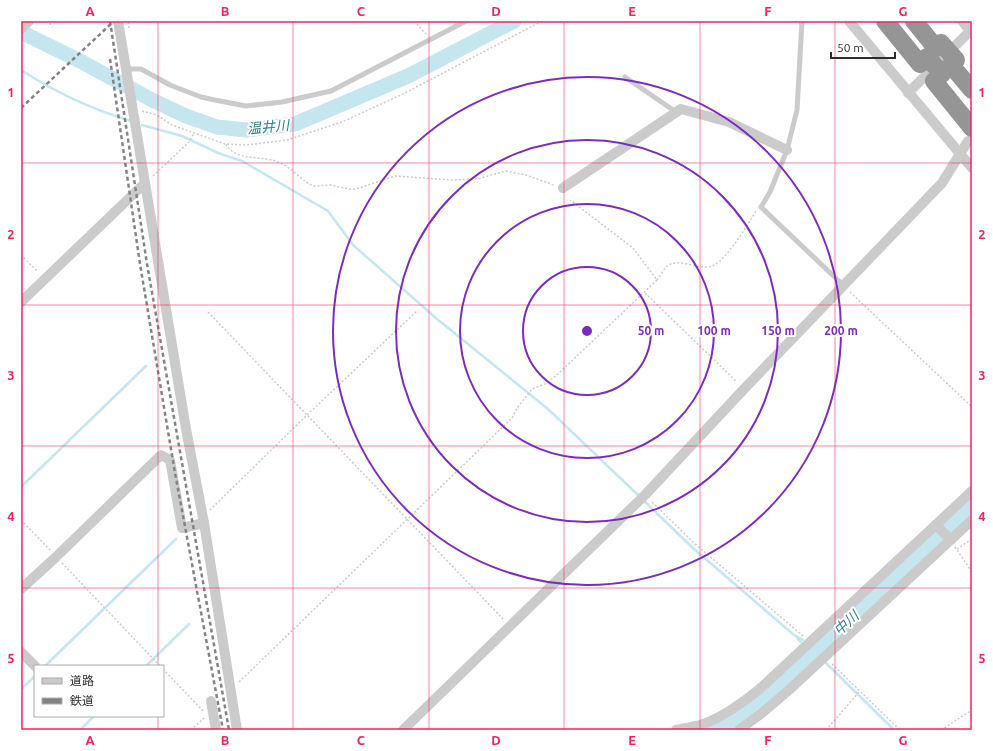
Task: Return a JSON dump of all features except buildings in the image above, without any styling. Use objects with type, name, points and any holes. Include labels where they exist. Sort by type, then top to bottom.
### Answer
[{"type":"highway","points":[[885,21],[931,53]]},
{"type":"highway","points":[[897,21],[931,53],[946,70],[972,110]]},
{"type":"highway","points":[[914,21],[931,53]]},
{"type":"highway","points":[[946,70],[972,79]]},
{"type":"highway","points":[[946,70],[972,90]]},
{"type":"highway","points":[[946,70],[970,134]]},
{"type":"street","points":[[21,29],[29,21]]},
{"type":"street","points":[[118,21],[186,429],[204,520],[237,730]]},
{"type":"street","points":[[849,21],[972,168]]},
{"type":"street","points":[[908,93],[971,32],[962,21]]},
{"type":"street","points":[[563,188],[682,109],[730,122],[787,150]]},
{"type":"street","points":[[403,730],[642,498],[744,389],[942,183],[961,154],[970,134]]},
{"type":"street","points":[[21,302],[145,183]]},
{"type":"street","points":[[21,589],[161,455],[170,460],[182,528],[204,520]]},
{"type":"street","points":[[676,730],[707,726],[763,686],[810,641],[938,526],[972,491]]},
{"type":"street","points":[[739,730],[762,713],[825,657],[950,538],[972,520]]},
{"type":"street","points":[[938,526],[950,538]]},
{"type":"street","points":[[21,652],[34,665]]},
{"type":"street","points":[[211,701],[216,730]]},
{"type":"lane","points":[[125,69],[141,69],[170,85],[201,97],[246,106],[275,103],[331,91],[466,21]]},
{"type":"lane","points":[[802,21],[797,110],[787,150],[770,192],[762,207],[844,286]]},
{"type":"lane","points":[[624,77],[677,112]]},
{"type":"path","points":[[46,21],[53,26]]},
{"type":"path","points":[[414,21],[431,39]]},
{"type":"path","points":[[132,108],[157,115],[172,125],[226,144],[246,145],[287,140],[342,122],[405,93],[542,21]]},
{"type":"path","points":[[145,183],[189,142],[194,133]]},
{"type":"path","points":[[226,144],[228,149],[240,155],[278,162],[314,186],[330,185],[356,189],[395,176],[452,180],[477,179],[506,171],[526,175],[563,188]]},
{"type":"path","points":[[570,200],[633,248],[657,280]]},
{"type":"path","points":[[230,690],[512,418],[517,408],[531,391],[558,374],[645,293],[667,267],[674,263],[706,268],[715,265],[746,228],[758,209],[762,207]]},
{"type":"path","points":[[21,255],[45,279]]},
{"type":"path","points":[[844,286],[972,407]]},
{"type":"path","points":[[645,293],[744,389]]},
{"type":"path","points":[[204,520],[308,414],[418,310]]},
{"type":"path","points":[[208,312],[308,414],[407,520],[511,626]]},
{"type":"path","points":[[642,498],[810,641]]},
{"type":"path","points":[[21,520],[159,665]]},
{"type":"path","points":[[950,538],[972,572]]},
{"type":"path","points":[[957,549],[972,539]]},
{"type":"path","points":[[825,657],[900,730]]},
{"type":"path","points":[[164,670],[206,715],[191,730]]},
{"type":"path","points":[[826,730],[860,691]]},
{"type":"path","points":[[941,730],[972,710]]},
{"type":"waterway","name":"温井川","points":[[21,32],[186,116],[217,127],[247,130],[295,124],[408,76],[514,21]]},
{"type":"waterway","points":[[21,70],[47,86],[74,99],[131,121]]},
{"type":"waterway","points":[[142,125],[182,136],[218,153],[242,161],[328,211],[353,245],[437,319],[548,409],[639,496]]},
{"type":"waterway","points":[[21,487],[146,366]]},
{"type":"waterway","points":[[643,500],[694,549],[794,635],[803,640]]},
{"type":"waterway","name":"中川","points":[[713,730],[735,719],[768,696],[972,505]]},
{"type":"waterway","points":[[46,665],[176,539]]},
{"type":"waterway","points":[[147,665],[189,624]]},
{"type":"waterway","points":[[797,638],[801,642]]},
{"type":"waterway","name":"中川","points":[[810,647],[820,657]]},
{"type":"waterway","name":"中川","points":[[808,648],[813,654]]},
{"type":"waterway","points":[[826,663],[894,730]]},
{"type":"waterway","points":[[21,689],[34,677]]},
{"type":"waterway","points":[[80,730],[93,717]]},
{"type":"railway","points":[[110,21],[147,264],[229,730]]},
{"type":"railway","points":[[21,108],[113,22]]},
{"type":"railway","points":[[110,59],[140,264],[175,473],[223,730]]}]
